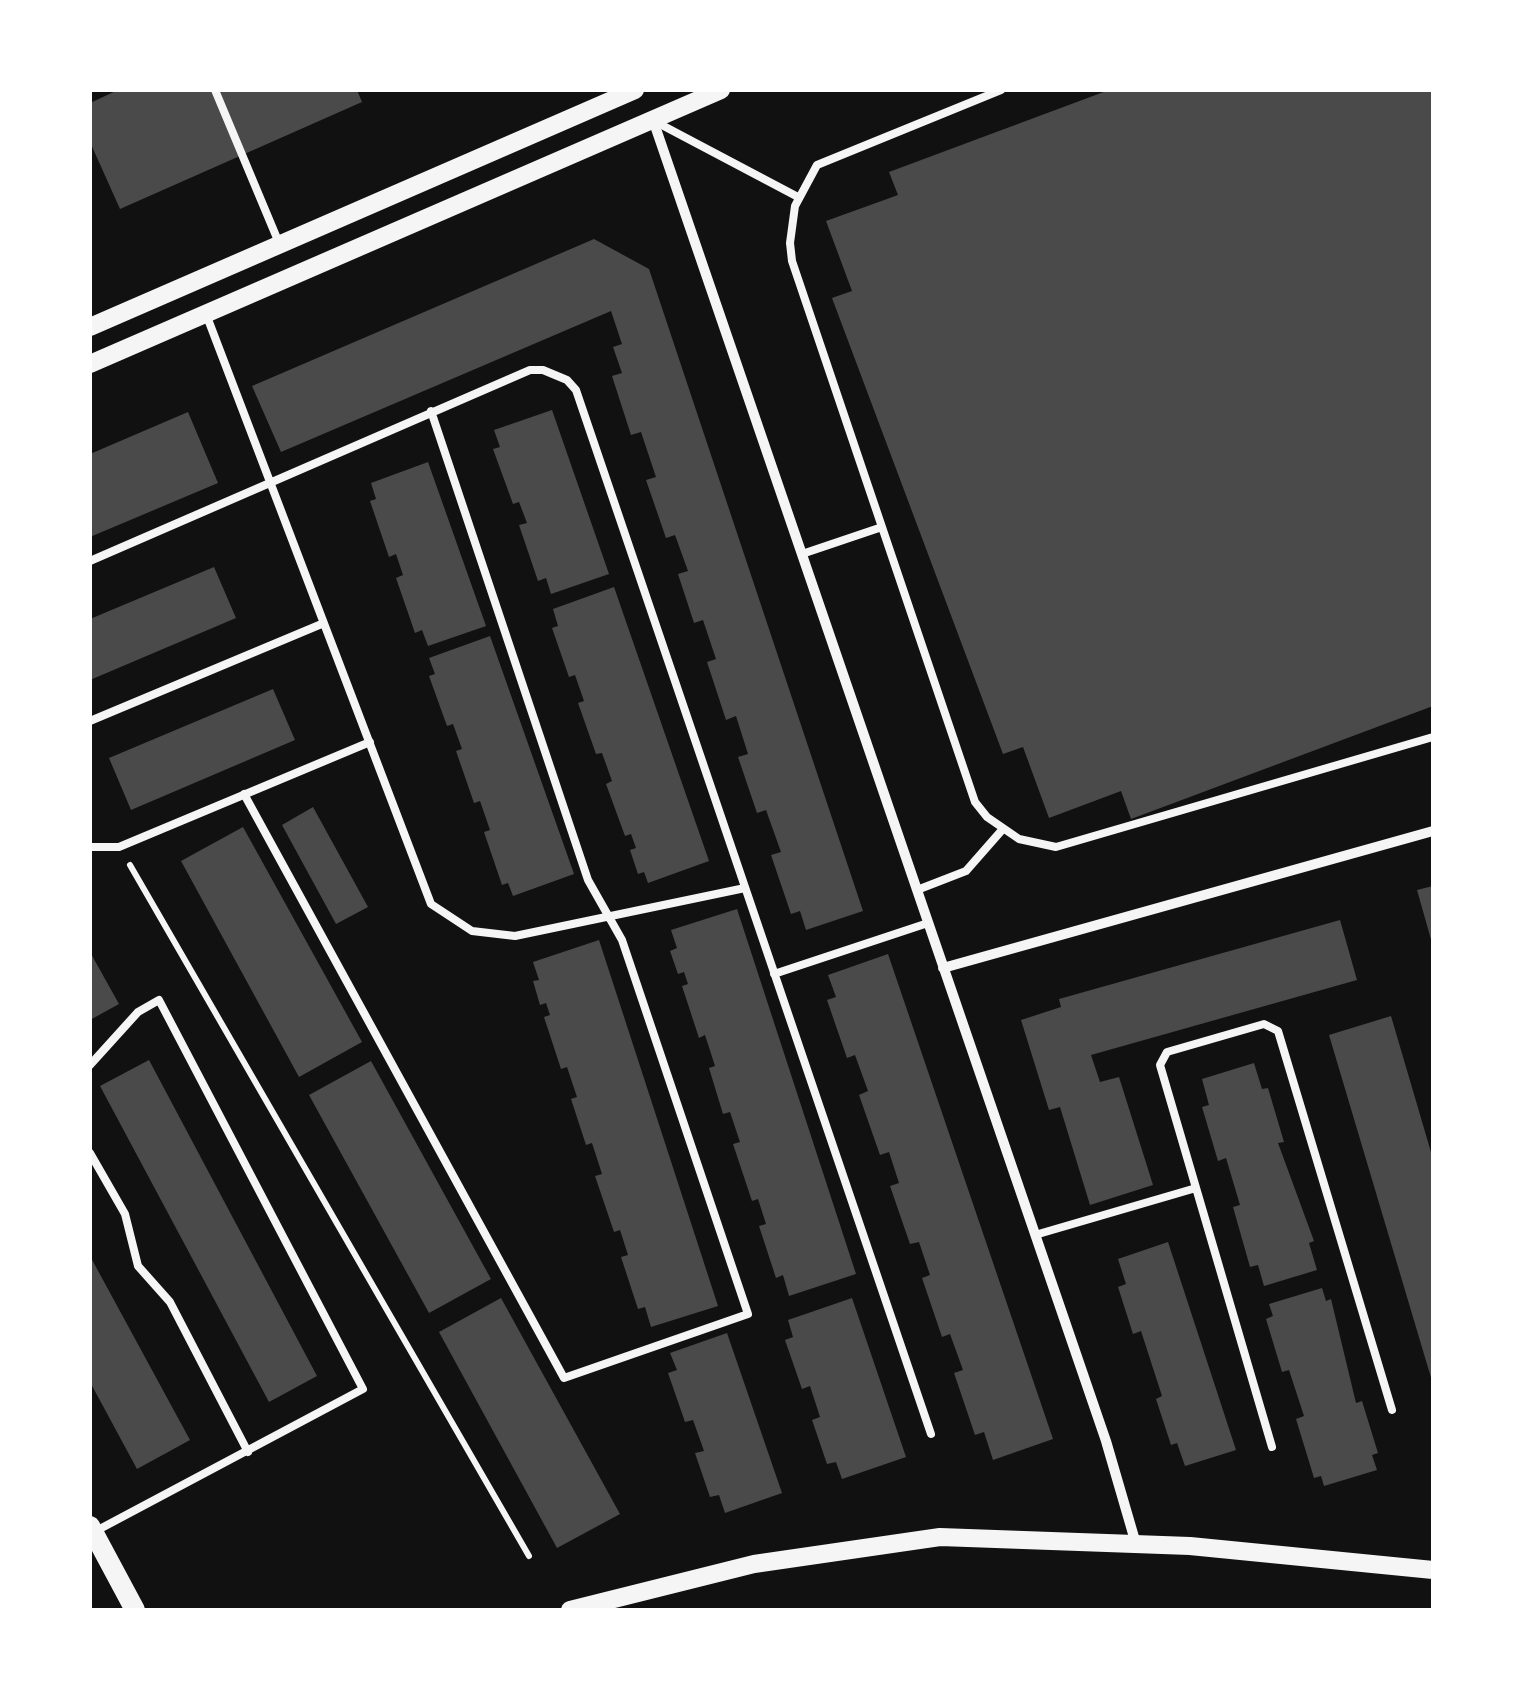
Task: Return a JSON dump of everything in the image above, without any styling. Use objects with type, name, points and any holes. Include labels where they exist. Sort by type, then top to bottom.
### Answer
[{"type":"main road","points":[[92,1529],[135,1610]]},
{"type":"street","points":[[90,328],[633,90]]},
{"type":"street","points":[[90,364],[721,90]]},
{"type":"street","points":[[652,120],[1035,1235],[1136,1544]]},
{"type":"street","points":[[943,968],[1433,831]]},
{"type":"street","points":[[570,1610],[703,1574],[940,1537],[1136,1544],[1433,1570]]},
{"type":"lane","points":[[216,90],[280,245]]},
{"type":"lane","points":[[1001,90],[817,165],[798,197],[791,224],[792,261],[975,802],[1002,830],[1019,839],[1056,847],[1433,737]]},
{"type":"lane","points":[[652,120],[798,197]]},
{"type":"lane","points":[[206,314],[431,904],[443,916],[493,936],[515,936],[745,888]]},
{"type":"lane","points":[[90,561],[530,370],[556,374],[576,390],[931,1434]]},
{"type":"lane","points":[[244,794],[564,1378],[748,1314],[622,940],[588,880],[431,411]]},
{"type":"lane","points":[[802,554],[882,528]]},
{"type":"lane","points":[[90,720],[324,623]]},
{"type":"lane","points":[[90,847],[119,847],[370,742]]},
{"type":"lane","points":[[917,890],[966,872],[1002,830]]},
{"type":"lane","points":[[774,974],[928,923]]},
{"type":"lane","points":[[90,1065],[138,1012],[159,1000],[364,1388],[248,1452],[92,1529]]},
{"type":"lane","points":[[1272,1447],[1160,1064],[1168,1052],[1264,1024],[1278,1030],[1392,1410]]},
{"type":"lane","points":[[90,1153],[125,1214],[138,1266],[170,1302],[248,1452]]},
{"type":"lane","points":[[1035,1235],[1196,1188]]},
{"type":"path","points":[[119,847],[528,1556]]},
{"type":"building","points":[[118,90],[357,90],[362,102],[120,209],[90,142],[90,103]]},
{"type":"building","points":[[1109,90],[1433,90],[1433,706],[1131,819],[1121,791],[1049,818],[1023,747],[1003,754],[832,298],[852,291],[826,221],[898,195],[889,172]]},
{"type":"building","points":[[594,239],[649,269],[863,911],[806,930],[800,911],[791,914],[771,855],[781,852],[766,810],[757,813],[738,757],[748,754],[736,716],[726,720],[707,662],[716,659],[703,620],[694,623],[678,574],[688,571],[675,535],[666,538],[646,480],[656,477],[641,432],[631,435],[612,376],[622,373],[613,347],[622,344],[611,311],[281,452],[252,386]]},
{"type":"building","points":[[552,410],[609,574],[551,594],[546,578],[538,581],[519,525],[527,523],[519,502],[513,504],[493,449],[500,447],[494,430]]},
{"type":"building","points":[[188,412],[218,483],[90,537],[90,454]]},
{"type":"building","points":[[428,462],[486,626],[428,646],[422,630],[415,633],[396,578],[403,575],[396,554],[389,557],[370,501],[376,499],[371,483]]},
{"type":"building","points":[[214,567],[236,618],[90,680],[90,619]]},
{"type":"building","points":[[614,587],[709,861],[648,883],[644,872],[638,874],[630,850],[636,848],[631,834],[625,836],[606,784],[612,781],[602,753],[596,754],[578,703],[584,701],[575,675],[569,677],[552,628],[558,626],[553,609]]},
{"type":"building","points":[[490,636],[574,874],[513,896],[508,883],[502,885],[484,832],[490,830],[480,801],[474,803],[456,751],[462,749],[453,724],[447,726],[429,676],[435,674],[429,658]]},
{"type":"building","points":[[273,689],[295,740],[131,810],[109,758]]},
{"type":"building","points":[[313,807],[368,907],[336,924],[282,825]]},
{"type":"building","points":[[243,827],[362,1042],[299,1077],[181,861]]},
{"type":"building","points":[[1433,886],[1433,943],[1432,943],[1417,890]]},
{"type":"building","points":[[737,909],[856,1274],[789,1296],[783,1275],[776,1278],[759,1226],[766,1224],[758,1199],[752,1201],[733,1144],[740,1142],[730,1112],[723,1114],[709,1068],[715,1066],[705,1035],[699,1038],[682,986],[688,984],[684,972],[678,974],[670,951],[677,948],[671,930]]},
{"type":"building","points":[[1340,920],[1357,980],[1091,1055],[1100,1082],[1119,1077],[1153,1185],[1090,1205],[1060,1107],[1049,1110],[1021,1020],[1061,1007],[1059,999]]},
{"type":"building","points":[[599,940],[718,1306],[651,1327],[645,1307],[638,1309],[621,1257],[628,1255],[620,1230],[614,1232],[595,1176],[602,1174],[592,1143],[586,1145],[571,1099],[577,1097],[567,1067],[561,1069],[544,1017],[550,1015],[546,1003],[540,1005],[533,981],[539,980],[533,962]]},
{"type":"building","points":[[90,952],[119,1004],[90,1020]]},
{"type":"building","points":[[888,954],[1053,1439],[993,1460],[984,1432],[975,1435],[954,1373],[963,1370],[950,1334],[942,1337],[922,1278],[930,1275],[919,1242],[910,1244],[890,1186],[899,1183],[889,1152],[880,1155],[859,1095],[868,1091],[855,1055],[847,1058],[827,1000],[836,997],[828,975]]},
{"type":"building","points":[[1391,1016],[1433,1159],[1432,1381],[1329,1035]]},
{"type":"building","points":[[149,1060],[317,1376],[269,1402],[100,1086]]},
{"type":"building","points":[[371,1061],[491,1279],[429,1313],[309,1095]]},
{"type":"building","points":[[1254,1063],[1262,1089],[1268,1088],[1284,1142],[1278,1143],[1314,1241],[1309,1243],[1317,1270],[1264,1286],[1258,1265],[1250,1267],[1233,1207],[1240,1205],[1226,1158],[1218,1161],[1202,1107],[1209,1105],[1202,1079]]},
{"type":"building","points":[[1168,1242],[1236,1450],[1185,1466],[1177,1443],[1171,1445],[1156,1399],[1162,1396],[1141,1331],[1133,1334],[1118,1287],[1126,1284],[1118,1259]]},
{"type":"building","points":[[90,1256],[190,1440],[137,1469],[90,1382]]},
{"type":"building","points":[[1322,1288],[1326,1301],[1331,1299],[1356,1403],[1362,1401],[1378,1453],[1372,1455],[1377,1470],[1324,1486],[1321,1476],[1314,1478],[1296,1419],[1304,1416],[1289,1370],[1282,1372],[1266,1319],[1273,1316],[1269,1304]]},
{"type":"building","points":[[501,1298],[620,1514],[557,1548],[439,1332]]},
{"type":"building","points":[[852,1298],[906,1457],[842,1479],[836,1462],[827,1464],[812,1420],[820,1417],[810,1386],[802,1389],[785,1340],[793,1337],[788,1320]]},
{"type":"building","points":[[727,1333],[782,1493],[725,1513],[719,1495],[710,1497],[695,1453],[704,1451],[693,1420],[685,1422],[668,1373],[677,1370],[670,1353]]}]
